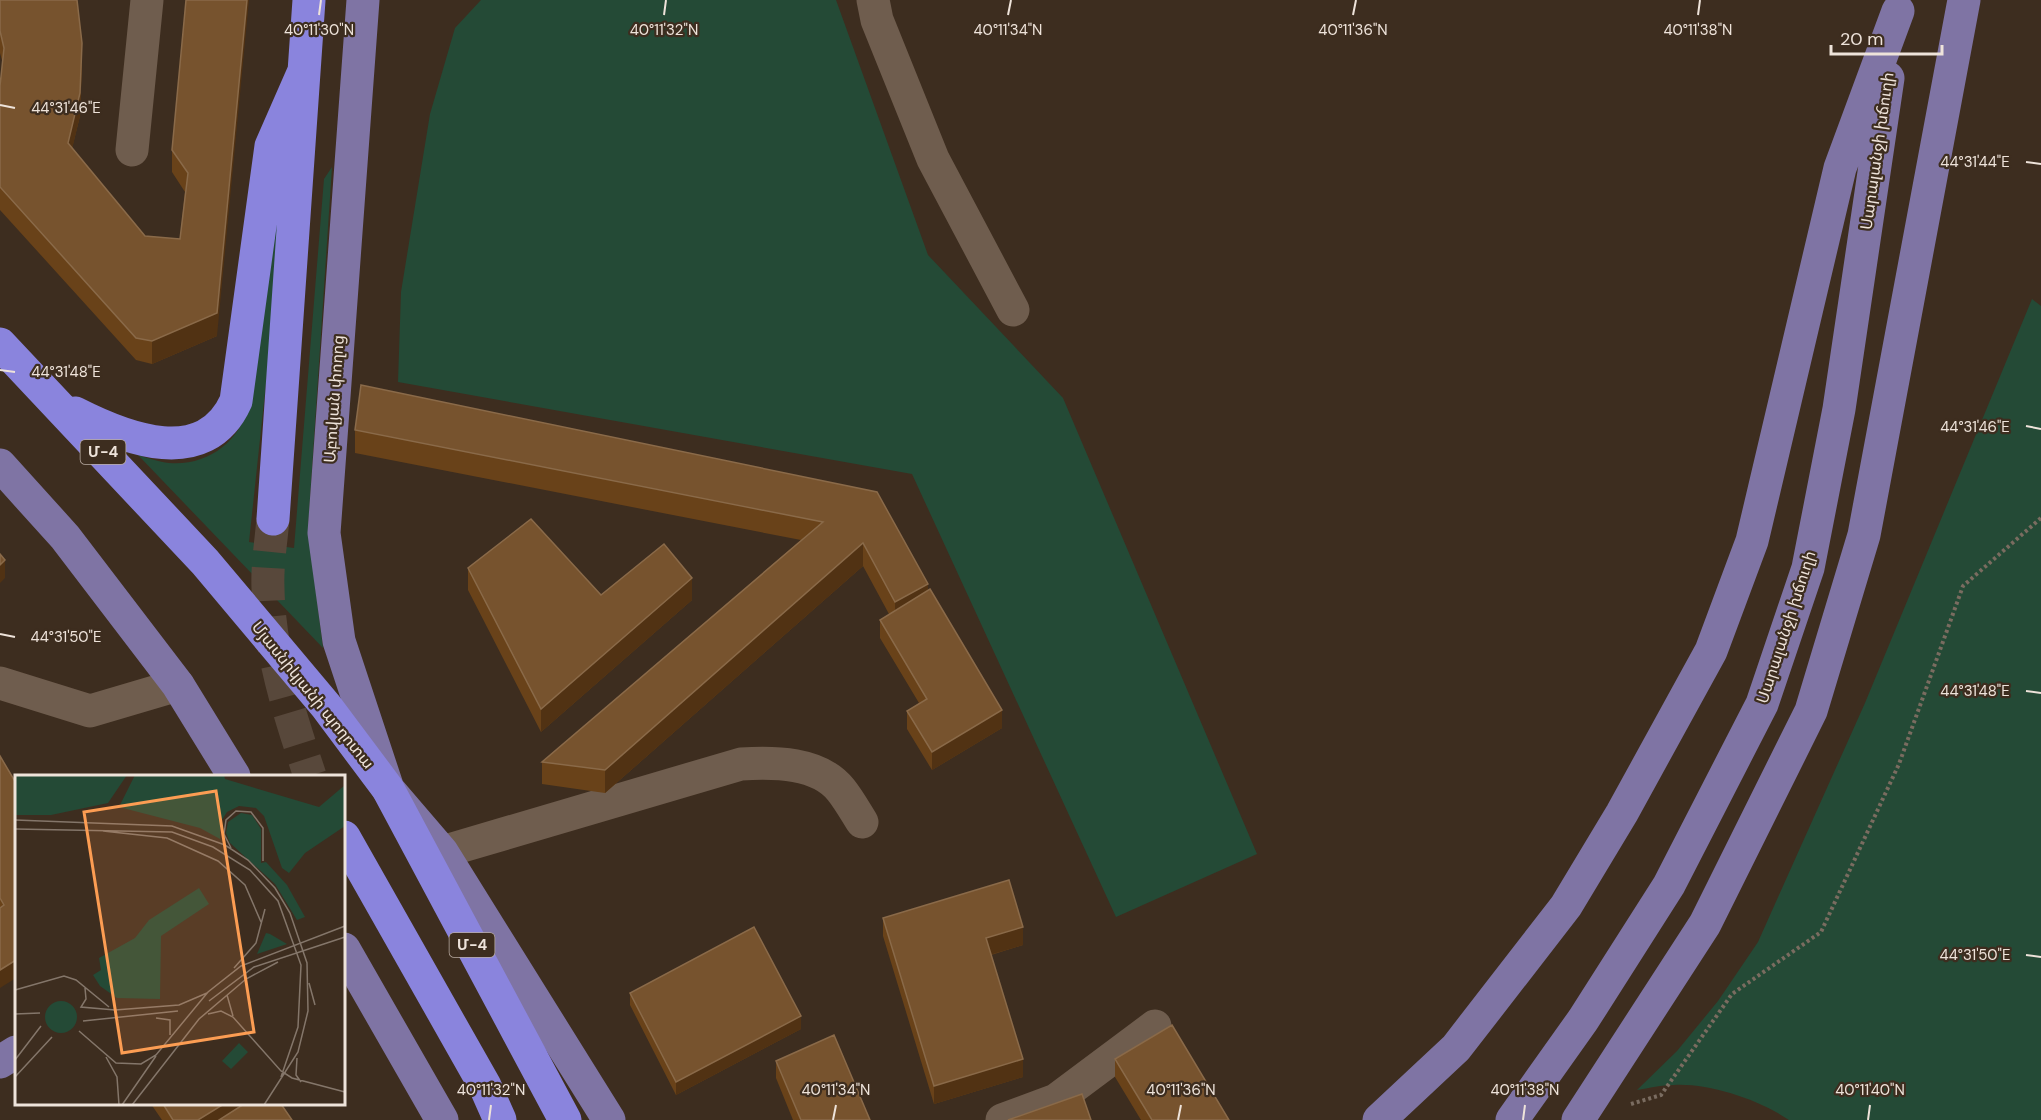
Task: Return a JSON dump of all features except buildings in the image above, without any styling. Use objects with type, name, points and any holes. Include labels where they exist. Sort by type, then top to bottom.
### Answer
[{"type":"highway","points":[[273,519],[309,0]]},
{"type":"highway","points":[[58,404],[104,428],[131,437],[170,443],[189,442],[205,437],[217,430],[230,416],[236,401],[271,146],[303,73]]},
{"type":"highway","name":"Մ-4","points":[[0,344],[58,404]]},
{"type":"highway","name":"Մյասնիկյանի պողոտա","points":[[58,404],[205,562],[327,706],[388,789],[565,1120]]},
{"type":"highway","points":[[345,839],[485,1086],[500,1120]]},
{"type":"main road","name":"Աբովյան փողոց","points":[[363,0],[324,533],[339,641],[388,789]]},
{"type":"main road","points":[[1578,1120],[1706,924],[1810,711],[1864,535],[1964,0]]},
{"type":"main road","points":[[1379,1120],[1456,1048],[1566,906],[1622,813],[1712,651],[1752,541],[1840,168],[1899,5]]},
{"type":"main road","name":"Սարալանջի խճուղի","points":[[1512,1120],[1583,1020],[1669,885],[1762,704],[1808,568],[1835,432],[1899,5]]},
{"type":"main road","points":[[0,465],[65,537],[178,685],[233,775]]},
{"type":"main road","points":[[205,730],[210,775]]},
{"type":"main road","points":[[388,789],[442,852],[609,1120]]},
{"type":"main road","points":[[345,951],[442,1120]]},
{"type":"main road","points":[[0,1062],[15,1053]]},
{"type":"street","points":[[132,150],[147,0]]},
{"type":"street","points":[[873,0],[877,20],[933,159],[1013,310]]},
{"type":"street","points":[[0,683],[90,711],[178,685]]},
{"type":"street","points":[[442,852],[741,764],[776,762],[818,772],[840,788],[862,822]]},
{"type":"street","points":[[1002,1120],[1056,1100],[1155,1026]]},
{"type":"path","points":[[1578,1120],[1661,1095],[1732,994],[1821,932],[1899,764],[1963,585],[2041,518]]},
{"type":"green space","points":[[481,0],[836,0],[928,255],[1063,398],[1257,854],[1116,917],[912,474],[398,382],[401,292],[430,114],[455,28]]},
{"type":"green space","points":[[294,122],[249,542],[294,548],[324,179],[332,167],[308,529],[323,648],[138,455],[169,463],[183,463],[209,456],[230,441],[244,419],[249,406],[284,157]]},
{"type":"green space","points":[[2032,299],[2041,306],[2041,1120],[1789,1120],[1764,1106],[1734,1094],[1703,1087],[1669,1085],[1637,1090],[1677,1051],[1718,1001],[1758,942],[1865,703]]},
{"type":"tunnel","points":[[273,519],[268,580],[272,636],[288,707],[310,775]]}]
